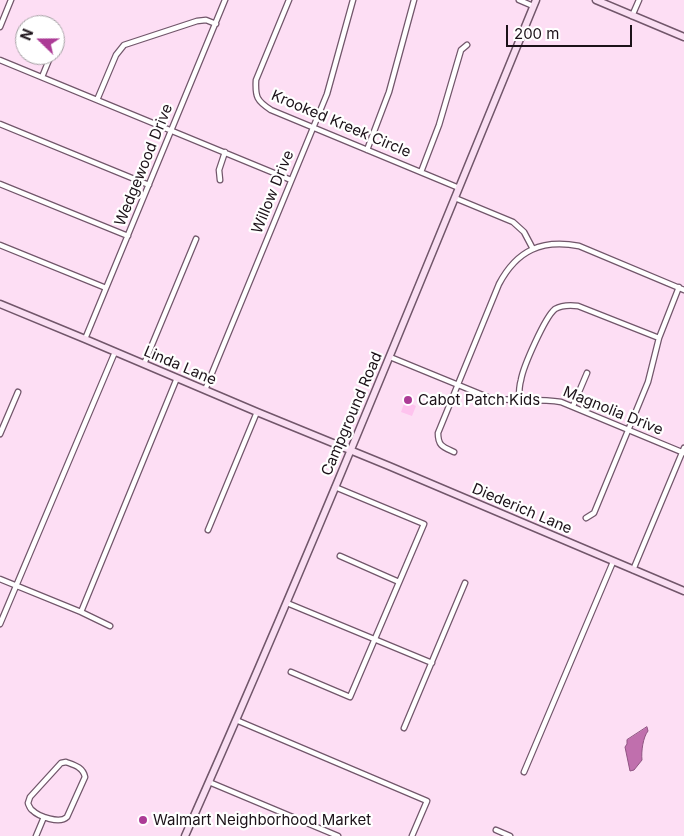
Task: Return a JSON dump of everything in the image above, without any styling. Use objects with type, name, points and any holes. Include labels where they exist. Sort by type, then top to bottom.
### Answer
[{"type":"street","points":[[0,28],[11,0]]},
{"type":"street","name":"Wedgewood Drive","points":[[85,339],[225,0]]},
{"type":"street","name":"Krooked Kreek Circle","points":[[289,0],[256,80],[256,94],[260,103],[271,110],[459,188]]},
{"type":"street","name":"Willow Drive","points":[[205,390],[313,127],[332,76],[353,0]]},
{"type":"street","points":[[367,150],[389,92],[414,0]]},
{"type":"street","points":[[519,0],[535,3]]},
{"type":"street","points":[[596,0],[684,37]]},
{"type":"street","points":[[632,16],[639,0]]},
{"type":"street","name":"Campground Road","points":[[185,836],[390,357],[535,3]]},
{"type":"street","points":[[97,100],[116,55],[124,46],[197,21],[206,20],[216,24]]},
{"type":"street","points":[[421,172],[439,125],[460,50],[467,45]]},
{"type":"street","points":[[0,60],[291,180]]},
{"type":"street","points":[[42,77],[47,65]]},
{"type":"street","points":[[0,124],[149,185]]},
{"type":"street","points":[[220,180],[219,170],[225,152]]},
{"type":"street","points":[[0,184],[128,236]]},
{"type":"street","points":[[455,198],[513,222],[524,232],[532,249]]},
{"type":"street","points":[[144,364],[196,239]]},
{"type":"street","points":[[454,452],[442,446],[438,441],[438,433],[499,284],[512,264],[532,249],[550,244],[564,243],[579,246],[684,290]]},
{"type":"street","points":[[0,244],[106,288]]},
{"type":"street","points":[[586,518],[594,513],[648,382],[659,338],[679,287]]},
{"type":"street","name":"Linda Lane","points":[[0,304],[350,451]]},
{"type":"street","points":[[519,400],[521,379],[528,361],[545,320],[556,308],[567,305],[578,306],[659,338]]},
{"type":"street","points":[[0,624],[115,352]]},
{"type":"street","name":"Magnolia Drive","points":[[390,357],[490,398],[502,400],[549,400],[573,406],[683,451]]},
{"type":"street","points":[[573,406],[587,373]]},
{"type":"street","points":[[81,612],[177,378]]},
{"type":"street","points":[[0,434],[18,392]]},
{"type":"street","points":[[208,530],[257,412]]},
{"type":"street","name":"Diederich Lane","points":[[350,451],[684,591]]},
{"type":"street","points":[[633,570],[683,451]]},
{"type":"street","points":[[291,672],[350,697],[424,524],[335,487]]},
{"type":"street","points":[[340,556],[399,582]]},
{"type":"street","points":[[524,772],[614,562]]},
{"type":"street","points":[[0,579],[110,626]]},
{"type":"street","points":[[404,728],[465,582]]},
{"type":"street","points":[[286,603],[432,663]]},
{"type":"street","points":[[236,720],[427,801],[412,836]]},
{"type":"street","points":[[66,762],[81,768],[84,771],[85,777],[67,817],[64,820],[58,821],[44,816],[32,811],[28,803],[30,797],[61,763],[66,762]]},
{"type":"street","points":[[209,782],[338,836]]},
{"type":"street","points":[[36,836],[44,816]]},
{"type":"street","points":[[496,830],[510,836]]},
{"type":"shaded area","points":[[405,401],[416,406],[412,416],[401,412]]},
{"type":"shaded area","points":[[647,727],[648,731],[643,745],[642,760],[634,770],[630,771],[625,747],[627,740]]},
{"type":"place","name":"Cabot Patch Kids","points":[[408,400]]},
{"type":"place","name":"Walmart Neighborhood Market","points":[[143,820]]}]
